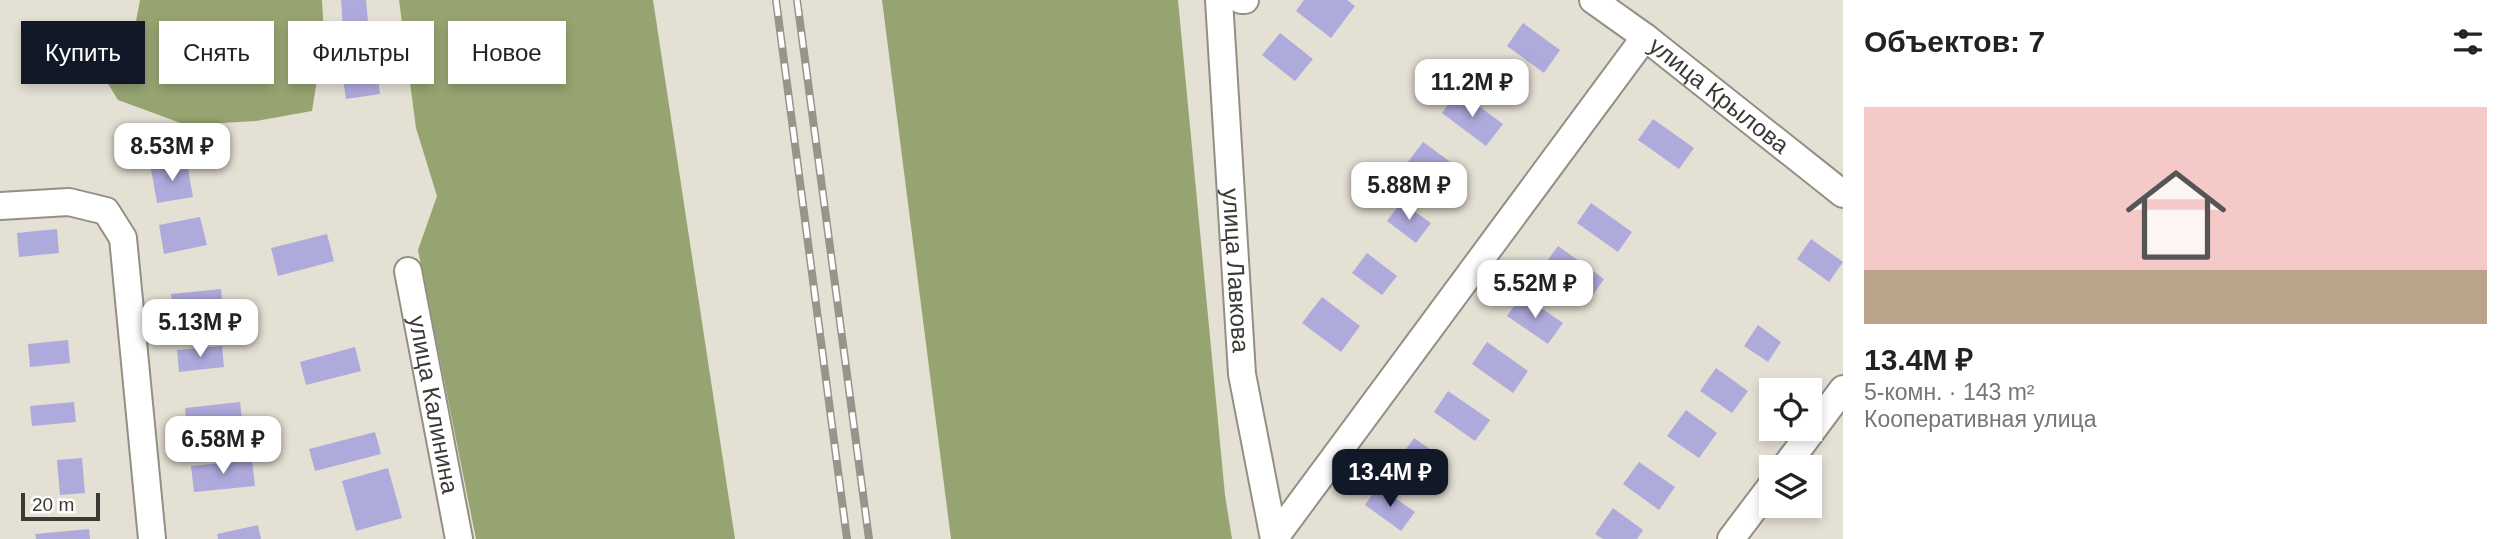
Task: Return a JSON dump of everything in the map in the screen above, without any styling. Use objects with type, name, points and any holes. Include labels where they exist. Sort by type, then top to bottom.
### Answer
[{"type":"street","name":"улица Лавкова","points":[[1219,0],[1242,374],[1274,539]]},
{"type":"street","name":"улица Крылова","points":[[1593,0],[1645,37],[1843,194]]},
{"type":"street","points":[[1274,539],[1645,37]]},
{"type":"street","points":[[0,206],[69,202],[106,211],[122,238],[152,539]]},
{"type":"street","name":"улица Калинина","points":[[408,271],[459,539]]},
{"type":"street","points":[[1794,455],[1843,389]]},
{"type":"street","points":[[1731,539],[1759,502]]},
{"type":"green space","points":[[140,0],[322,0],[323,21],[288,21],[288,84],[316,84],[312,111],[256,121],[186,125],[118,100],[108,84],[145,84],[145,21],[136,21]]},
{"type":"green space","points":[[399,0],[653,0],[735,539],[476,539],[418,250],[437,196],[416,128],[410,84],[434,84],[434,21],[402,21]]},
{"type":"green space","points":[[882,0],[1178,0],[1225,495],[1232,539],[951,539]]},
{"type":"building","points":[[341,0],[366,0],[368,21],[342,21]]},
{"type":"building","points":[[1304,0],[1347,0],[1355,6],[1331,38],[1296,11]]},
{"type":"building","points":[[1523,23],[1560,50],[1544,73],[1507,46]]},
{"type":"building","points":[[1280,33],[1313,59],[1295,81],[1262,55]]},
{"type":"building","points":[[344,84],[379,84],[380,94],[346,99]]},
{"type":"building","points":[[1458,91],[1503,124],[1486,146],[1442,113]]},
{"type":"building","points":[[1653,119],[1694,148],[1679,169],[1638,140]]},
{"type":"building","points":[[1423,142],[1467,174],[1450,196],[1407,163]]},
{"type":"building","points":[[187,163],[193,197],[157,203],[151,169]]},
{"type":"building","points":[[1401,202],[1431,223],[1416,243],[1387,221]]},
{"type":"building","points":[[1591,203],[1632,232],[1618,252],[1577,223]]},
{"type":"building","points":[[200,217],[207,245],[164,254],[159,225]]},
{"type":"building","points":[[57,229],[59,253],[19,257],[17,233]]},
{"type":"building","points":[[327,234],[334,261],[278,276],[271,248]]},
{"type":"building","points":[[1811,239],[1843,262],[1829,282],[1797,259]]},
{"type":"building","points":[[1558,246],[1604,279],[1589,301],[1542,268]]},
{"type":"building","points":[[1367,253],[1397,276],[1382,295],[1352,273]]},
{"type":"building","points":[[221,289],[223,313],[173,318],[171,294]]},
{"type":"building","points":[[1522,295],[1563,323],[1548,344],[1507,316]]},
{"type":"building","points":[[1322,297],[1360,326],[1341,352],[1302,323]]},
{"type":"building","points":[[1758,325],[1781,342],[1768,362],[1744,346]]},
{"type":"building","points":[[68,340],[70,363],[30,367],[28,344]]},
{"type":"building","points":[[1487,342],[1528,371],[1513,393],[1472,364]]},
{"type":"building","points":[[222,346],[224,367],[179,372],[177,350]]},
{"type":"building","points":[[355,347],[361,371],[306,385],[300,362]]},
{"type":"building","points":[[1716,368],[1748,391],[1732,413],[1700,391]]},
{"type":"building","points":[[1448,391],[1490,420],[1475,441],[1434,412]]},
{"type":"building","points":[[74,402],[76,422],[32,426],[30,406]]},
{"type":"building","points":[[240,402],[243,427],[187,433],[185,408]]},
{"type":"building","points":[[1686,410],[1717,433],[1699,458],[1667,436]]},
{"type":"building","points":[[375,432],[381,454],[315,471],[309,449]]},
{"type":"building","points":[[1414,438],[1447,461],[1434,479],[1401,456]]},
{"type":"building","points":[[82,458],[85,493],[60,495],[57,460]]},
{"type":"building","points":[[252,460],[255,486],[194,492],[191,466]]},
{"type":"building","points":[[1639,462],[1675,487],[1659,510],[1623,484]]},
{"type":"building","points":[[388,468],[402,518],[356,531],[342,481]]},
{"type":"building","points":[[1378,486],[1415,512],[1401,531],[1365,505]]},
{"type":"building","points":[[1613,508],[1643,530],[1637,539],[1603,539],[1595,534]]},
{"type":"building","points":[[258,525],[261,539],[218,539],[217,534]]},
{"type":"building","points":[[89,529],[90,539],[36,539],[35,534]]},
{"type":"railway","points":[[776,0],[847,539]]},
{"type":"railway","points":[[797,0],[869,539]]}]
